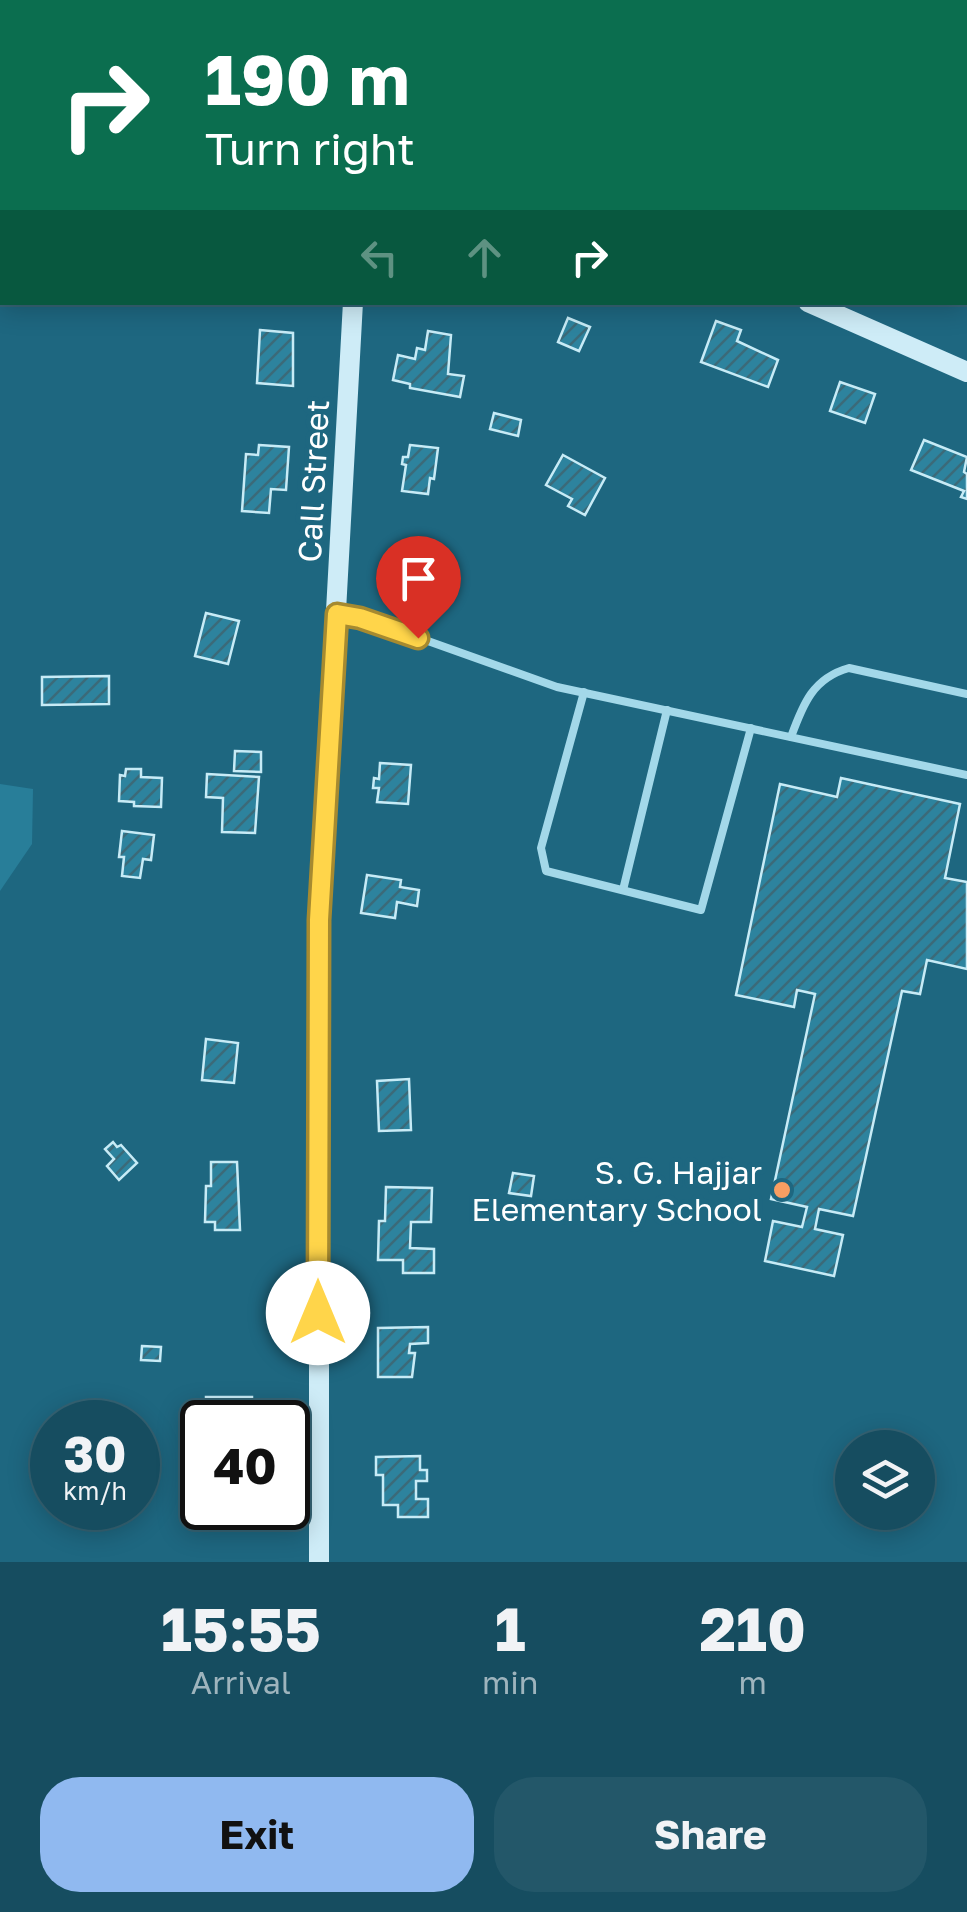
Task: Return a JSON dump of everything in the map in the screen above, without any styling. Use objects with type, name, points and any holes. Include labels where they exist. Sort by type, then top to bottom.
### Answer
[{"type":"street","name":"Call Street","points":[[319,1562],[317,1003],[352,305]]},
{"type":"street","points":[[815,305],[967,372]]},
{"type":"lane","points":[[337,614],[383,625],[526,678],[967,775]]},
{"type":"lane","points":[[792,737],[805,698],[831,673],[848,668],[967,694]]},
{"type":"lane","points":[[584,692],[542,848],[546,871],[701,910],[751,728]]},
{"type":"lane","points":[[622,890],[667,710]]},
{"type":"shaded area","points":[[0,784],[33,789],[32,844],[0,891]]},
{"type":"building","points":[[568,318],[590,327],[579,351],[558,342]]},
{"type":"building","points":[[716,321],[741,330],[737,341],[778,360],[768,387],[701,362]]},
{"type":"building","points":[[260,330],[293,333],[293,386],[257,383]]},
{"type":"building","points":[[428,331],[451,335],[448,374],[464,376],[460,397],[410,388],[410,384],[393,380],[398,355],[415,359],[417,348],[425,350]]},
{"type":"building","points":[[840,382],[875,394],[865,423],[830,411]]},
{"type":"building","points":[[494,413],[521,420],[518,436],[490,429]]},
{"type":"building","points":[[924,440],[967,457],[967,499],[961,497],[964,491],[911,470]]},
{"type":"building","points":[[259,445],[289,447],[286,490],[271,489],[269,513],[242,511],[246,454],[258,455]]},
{"type":"building","points":[[410,445],[438,448],[428,494],[402,491],[406,465],[402,464],[403,457],[408,457]]},
{"type":"building","points":[[563,455],[605,478],[585,515],[568,506],[572,499],[546,485]]},
{"type":"building","points":[[206,613],[239,621],[228,664],[195,656]]},
{"type":"building","points":[[109,676],[109,704],[42,705],[42,677]]},
{"type":"building","points":[[235,751],[261,752],[261,772],[234,771]]},
{"type":"building","points":[[380,763],[411,765],[408,804],[377,802],[379,788],[373,788],[374,778],[379,779]]},
{"type":"building","points":[[126,769],[141,769],[141,777],[162,778],[161,807],[119,801],[120,775],[125,776]]},
{"type":"building","points":[[207,774],[259,777],[255,833],[222,832],[223,798],[206,797]]},
{"type":"building","points":[[841,778],[960,804],[945,878],[967,882],[967,969],[927,960],[920,994],[902,991],[853,1216],[819,1209],[815,1229],[843,1235],[834,1276],[765,1261],[773,1221],[802,1227],[807,1207],[771,1199],[815,994],[797,990],[794,1007],[736,995],[780,784],[837,797]]},
{"type":"building","points":[[122,831],[154,835],[151,860],[143,859],[140,878],[122,876]]},
{"type":"building","points":[[367,875],[401,880],[400,887],[419,890],[417,906],[397,902],[395,918],[361,913]]},
{"type":"building","points":[[206,1039],[238,1043],[234,1083],[202,1080]]},
{"type":"building","points":[[409,1079],[411,1130],[379,1131],[377,1081]]},
{"type":"building","points":[[113,1142],[117,1147],[121,1145],[137,1163],[119,1180],[107,1166],[114,1159],[105,1149]]},
{"type":"building","points":[[211,1162],[237,1162],[240,1230],[215,1230],[215,1222],[205,1222]]},
{"type":"building","points":[[513,1173],[534,1176],[531,1196],[509,1193]]},
{"type":"building","points":[[386,1187],[432,1188],[431,1222],[411,1222],[410,1248],[434,1249],[434,1273],[403,1273],[403,1260],[378,1260],[379,1221],[385,1221]]},
{"type":"building","points":[[428,1327],[428,1343],[410,1344],[409,1353],[415,1353],[412,1377],[378,1377],[378,1328]]},
{"type":"building","points":[[142,1346],[161,1347],[160,1361],[141,1360]]},
{"type":"building","points":[[206,1397],[252,1397],[252,1400]]},
{"type":"building","points":[[420,1456],[420,1470],[427,1470],[427,1481],[416,1481],[416,1499],[428,1499],[428,1517],[398,1517],[398,1505],[383,1505],[383,1475],[376,1475],[376,1457]]},
{"type":"place","name":"S. G. Hajjar Elementary School","points":[[782,1190]]},
{"type":"route","points":[[318,1313],[319,920],[337,614],[418,638]]}]
